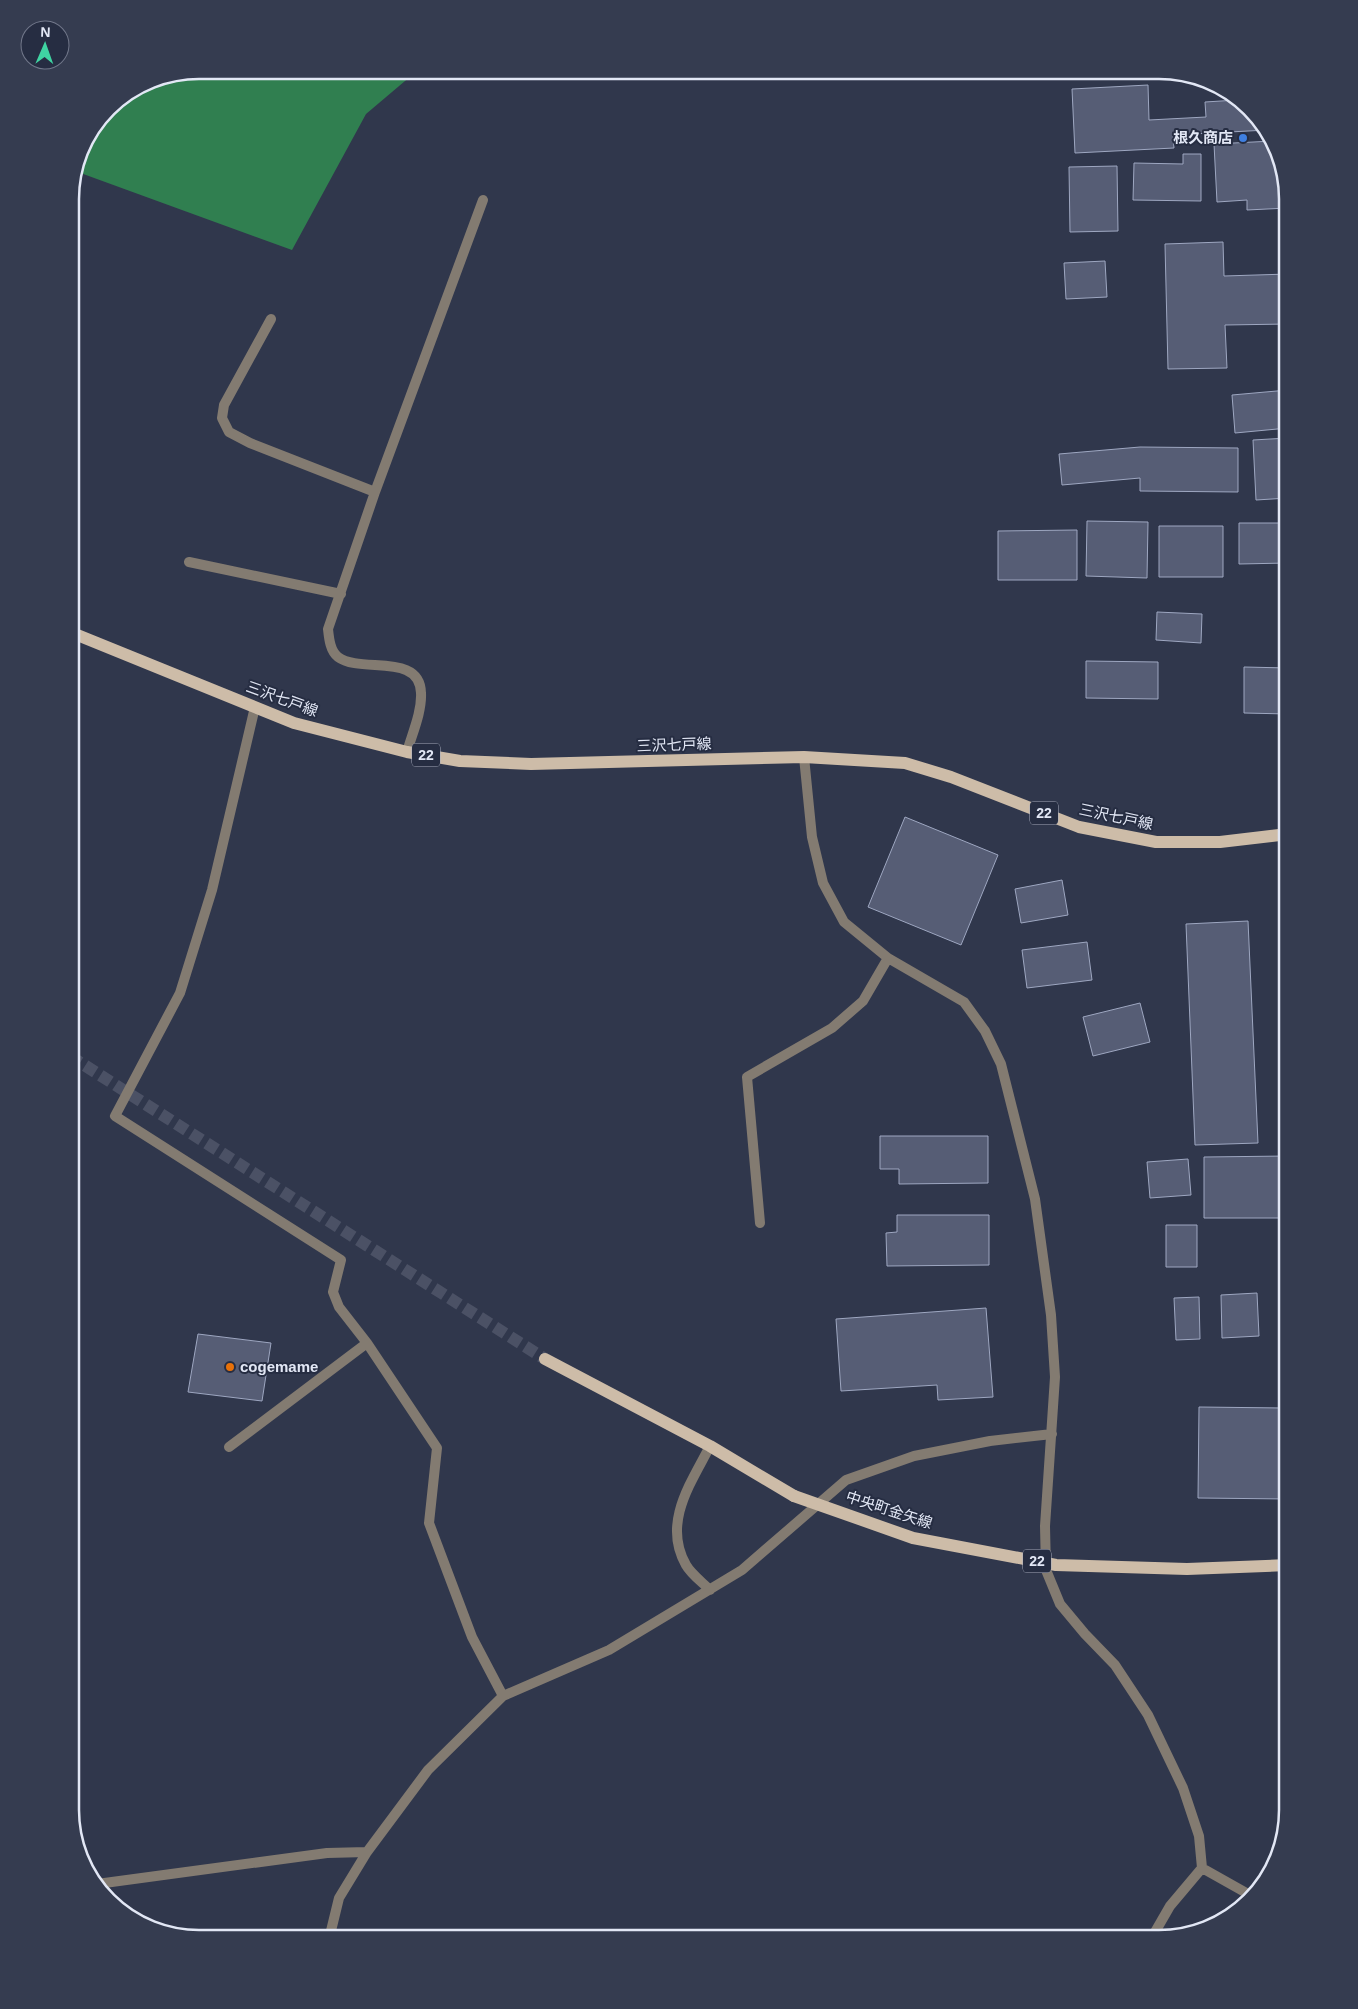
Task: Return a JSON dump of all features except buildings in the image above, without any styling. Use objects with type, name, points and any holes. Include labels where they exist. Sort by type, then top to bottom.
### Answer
[{"type":"main road","name":"三沢七戸線","points":[[79,636],[294,722],[407,752],[460,761],[531,764],[804,757],[905,763],[951,777],[1079,828],[1156,842],[1220,842],[1279,835]]},
{"type":"main road","name":"中央町金矢線","points":[[545,1359],[710,1446],[794,1496],[913,1538],[1056,1565],[1187,1569],[1279,1565]]},
{"type":"street","points":[[407,752],[420,700],[421,692],[417,677],[405,669],[353,664],[337,656],[330,642],[328,629],[375,492],[483,200]]},
{"type":"street","points":[[271,319],[224,405],[222,418],[229,432],[250,443],[375,492]]},
{"type":"street","points":[[189,562],[341,594]]},
{"type":"street","points":[[255,707],[212,890],[180,993],[115,1116],[341,1260],[333,1292],[339,1307],[367,1343],[437,1448],[429,1524],[472,1637],[503,1696]]},
{"type":"street","points":[[804,757],[812,837],[823,883],[844,922],[888,958],[964,1002],[985,1031],[1001,1064],[1035,1199],[1055,1376],[1045,1526],[1046,1570],[1060,1604],[1085,1634],[1116,1665],[1148,1715],[1183,1788],[1199,1836],[1202,1868],[1170,1906],[1156,1930]]},
{"type":"street","points":[[760,1223],[747,1077],[832,1028],[863,1001],[888,958]]},
{"type":"street","points":[[229,1447],[367,1343]]},
{"type":"street","points":[[331,1930],[339,1898],[367,1852],[428,1770],[503,1696],[608,1650],[742,1570],[846,1480],[914,1456],[990,1441],[1052,1434]]},
{"type":"street","points":[[710,1446],[684,1496],[677,1520],[676,1537],[686,1566],[710,1590]]},
{"type":"street","points":[[104,1883],[327,1853],[367,1852]]},
{"type":"street","points":[[1202,1868],[1246,1893]]},
{"type":"green space","points":[[199,79],[407,79],[366,114],[292,250],[82,174],[91,146],[109,120],[126,104],[146,91],[168,83]]},
{"type":"tunnel","points":[[79,1062],[545,1359]]},
{"type":"place","name":"根久商店","points":[[1243,138]]},
{"type":"place","name":"cogemame","points":[[230,1367]]}]
